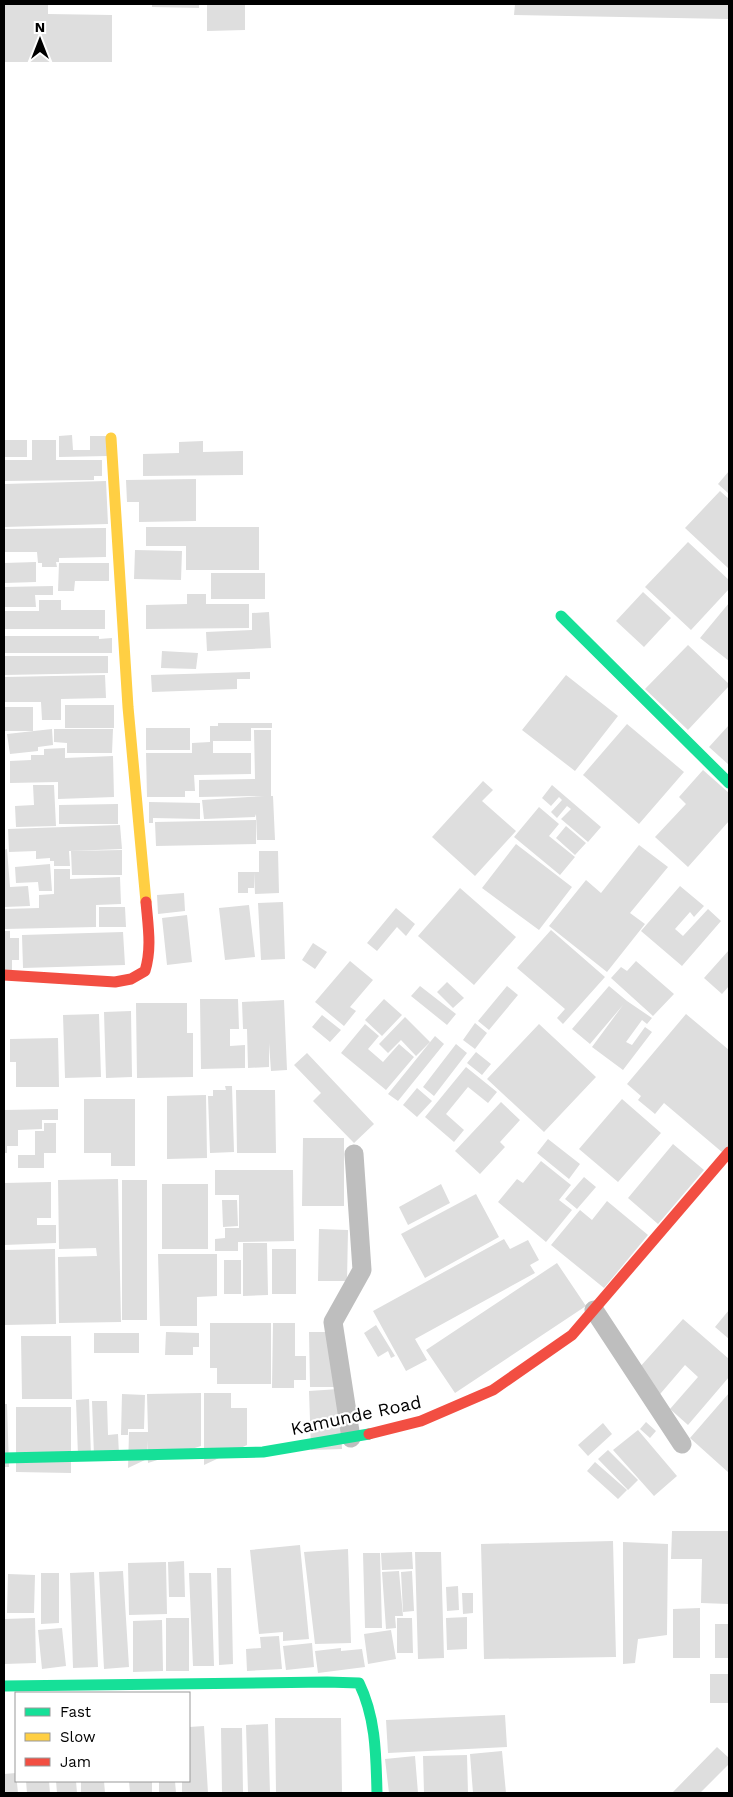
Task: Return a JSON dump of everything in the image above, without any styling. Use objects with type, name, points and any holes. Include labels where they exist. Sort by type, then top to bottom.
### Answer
[{"type":"street","points":[[4,976],[115,982],[131,979],[145,970],[149,958],[150,942],[128,707],[111,438]]},
{"type":"street","points":[[561,616],[729,783]]},
{"type":"street","name":"Kamunde Road","points":[[4,1458],[263,1452],[351,1438],[421,1421],[493,1390],[572,1335],[729,1152]]},
{"type":"street","points":[[4,1686],[359,1683],[367,1697],[376,1735],[377,1793]]},
{"type":"lane","points":[[351,1438],[333,1322],[362,1270],[354,1154]]},
{"type":"lane","points":[[594,1310],[682,1444]]},
{"type":"building","points":[[4,4],[48,4],[48,14],[112,15],[112,62],[4,62]]},
{"type":"building","points":[[152,4],[199,4],[199,8],[152,7]]},
{"type":"building","points":[[207,4],[245,4],[245,30],[207,31]]},
{"type":"building","points":[[515,4],[729,4],[729,19],[514,15]]},
{"type":"building","points":[[72,435],[73,450],[90,450],[90,436],[108,436],[108,456],[59,457],[59,436]]},
{"type":"building","points":[[4,440],[27,440],[27,457],[4,457]]},
{"type":"building","points":[[32,440],[56,440],[56,460],[102,460],[102,476],[94,476],[94,480],[4,481],[4,460],[32,460]]},
{"type":"building","points":[[203,441],[203,452],[243,451],[243,475],[143,476],[143,454],[179,453],[179,442]]},
{"type":"building","points":[[729,471],[729,494],[718,484]]},
{"type":"building","points":[[196,479],[196,521],[139,522],[139,502],[127,502],[126,480]]},
{"type":"building","points":[[106,481],[108,524],[4,527],[4,484]]},
{"type":"building","points":[[720,491],[729,499],[728,568],[685,528]]},
{"type":"building","points":[[146,527],[259,527],[259,570],[186,570],[186,546],[146,546]]},
{"type":"building","points":[[106,528],[106,557],[59,558],[59,562],[56,562],[57,567],[42,567],[42,563],[38,563],[37,552],[4,552],[4,529]]},
{"type":"building","points":[[688,542],[729,580],[729,589],[691,630],[645,587]]},
{"type":"building","points":[[135,550],[182,551],[181,580],[134,579]]},
{"type":"building","points":[[36,562],[36,582],[4,583],[4,563]]},
{"type":"building","points":[[59,563],[109,563],[109,581],[75,581],[74,591],[58,591]]},
{"type":"building","points":[[211,573],[265,573],[265,599],[211,599]]},
{"type":"building","points":[[53,586],[53,595],[35,595],[36,607],[4,607],[4,587]]},
{"type":"building","points":[[643,592],[671,618],[644,647],[616,621]]},
{"type":"building","points":[[187,594],[206,594],[206,604],[249,604],[249,628],[146,629],[146,605],[187,604]]},
{"type":"building","points":[[39,600],[61,600],[61,610],[105,610],[105,629],[4,629],[4,611],[39,611]]},
{"type":"building","points":[[729,603],[729,661],[700,638]]},
{"type":"building","points":[[269,612],[271,648],[207,651],[206,632],[252,630],[252,613]]},
{"type":"building","points":[[4,636],[99,636],[99,639],[112,638],[112,653],[4,653]]},
{"type":"building","points":[[688,645],[729,686],[688,730],[645,689]]},
{"type":"building","points":[[162,651],[198,653],[196,669],[161,668]]},
{"type":"building","points":[[4,656],[108,656],[108,673],[4,675]]},
{"type":"building","points":[[250,672],[250,679],[237,679],[237,689],[152,692],[151,675]]},
{"type":"building","points":[[105,675],[106,698],[61,699],[61,720],[42,720],[41,702],[4,702],[4,677]]},
{"type":"building","points":[[566,675],[618,716],[575,771],[522,730]]},
{"type":"building","points":[[65,705],[114,705],[114,728],[65,728]]},
{"type":"building","points":[[4,707],[33,707],[33,731],[4,731]]},
{"type":"building","points":[[218,723],[272,723],[272,728],[251,728],[251,741],[213,741],[213,753],[251,753],[251,774],[194,775],[195,791],[185,791],[185,797],[147,797],[146,753],[192,753],[192,743],[210,742],[210,726],[218,726]]},
{"type":"building","points":[[627,724],[684,772],[639,824],[583,775]]},
{"type":"building","points":[[729,725],[729,765],[709,747]]},
{"type":"building","points":[[146,728],[190,728],[190,750],[146,750]]},
{"type":"building","points":[[52,729],[53,745],[38,747],[38,751],[10,754],[7,734]]},
{"type":"building","points":[[54,729],[113,729],[112,753],[67,753],[67,743],[54,742]]},
{"type":"building","points":[[254,730],[271,730],[271,796],[273,796],[275,840],[257,840],[256,814],[255,817],[204,819],[202,800],[264,796],[199,797],[199,780],[255,779]]},
{"type":"building","points":[[65,748],[65,758],[113,756],[114,797],[58,799],[58,782],[10,783],[10,761],[31,760],[31,755],[44,755],[44,749]]},
{"type":"building","points":[[703,770],[729,793],[729,821],[688,867],[655,837],[686,804],[679,797]]},
{"type":"building","points":[[483,781],[493,790],[482,801],[516,831],[475,876],[432,837]]},
{"type":"building","points":[[33,785],[54,785],[56,826],[16,827],[15,806],[34,805]]},
{"type":"building","points":[[552,785],[601,827],[588,842],[561,819],[571,809],[567,806],[557,818],[551,812],[562,800],[559,797],[551,806],[542,798]]},
{"type":"building","points":[[149,802],[200,803],[200,819],[153,818],[153,823],[149,823]]},
{"type":"building","points":[[118,804],[118,824],[59,824],[59,805]]},
{"type":"building","points":[[539,807],[559,824],[549,836],[575,857],[560,875],[514,837]]},
{"type":"building","points":[[256,820],[256,844],[156,846],[155,822]]},
{"type":"building","points":[[120,825],[122,849],[69,851],[70,866],[54,866],[54,861],[50,861],[50,858],[36,859],[36,851],[9,852],[8,829]]},
{"type":"building","points":[[566,826],[586,843],[575,855],[556,838]]},
{"type":"building","points":[[516,844],[572,887],[539,930],[482,888]]},
{"type":"building","points":[[639,845],[668,867],[630,913],[645,924],[607,972],[549,926],[586,880],[601,893]]},
{"type":"building","points":[[7,849],[10,887],[28,886],[30,906],[4,907],[4,850]]},
{"type":"building","points":[[122,850],[122,875],[72,875],[71,851]]},
{"type":"building","points":[[259,851],[278,851],[279,893],[255,894],[254,872],[259,872]]},
{"type":"building","points":[[50,864],[52,891],[39,891],[38,882],[16,883],[15,867]]},
{"type":"building","points":[[54,869],[70,869],[70,879],[120,877],[121,904],[96,905],[96,927],[4,929],[4,909],[39,908],[39,895],[54,894]]},
{"type":"building","points":[[238,872],[254,872],[254,888],[248,888],[248,893],[238,893]]},
{"type":"building","points":[[680,886],[704,906],[694,917],[690,912],[675,929],[683,936],[708,909],[721,921],[682,966],[641,931]]},
{"type":"building","points":[[460,888],[516,937],[474,985],[418,936]]},
{"type":"building","points":[[184,893],[185,911],[158,914],[157,895]]},
{"type":"building","points":[[283,902],[285,959],[261,960],[258,903]]},
{"type":"building","points":[[249,905],[255,957],[225,960],[219,908]]},
{"type":"building","points":[[99,907],[125,907],[126,927],[99,927]]},
{"type":"building","points":[[396,908],[415,924],[406,936],[397,927],[377,951],[367,943]]},
{"type":"building","points":[[187,915],[192,962],[167,965],[162,918]]},
{"type":"building","points":[[551,930],[605,977],[563,1024],[557,1018],[565,1009],[517,968]]},
{"type":"building","points":[[4,931],[10,931],[10,938],[19,938],[19,960],[12,960],[12,970],[4,970]]},
{"type":"building","points":[[123,932],[125,965],[23,968],[22,935]]},
{"type":"building","points":[[313,943],[327,952],[315,969],[302,960]]},
{"type":"building","points":[[729,950],[729,986],[722,994],[704,978]]},
{"type":"building","points":[[350,961],[373,980],[350,1007],[356,1011],[344,1026],[315,1002]]},
{"type":"building","points":[[636,961],[674,994],[653,1016],[611,978],[621,967],[627,971]]},
{"type":"building","points":[[447,982],[464,998],[453,1008],[437,992]]},
{"type":"building","points":[[420,986],[456,1014],[447,1025],[411,996]]},
{"type":"building","points":[[507,986],[518,995],[489,1030],[478,1021]]},
{"type":"building","points":[[609,986],[652,1018],[647,1024],[642,1020],[626,1042],[632,1045],[645,1027],[652,1032],[623,1070],[592,1047],[623,1005],[590,1044],[572,1029]]},
{"type":"building","points":[[200,999],[238,999],[239,1029],[230,1029],[230,1046],[245,1045],[245,1068],[201,1069]]},
{"type":"building","points":[[384,999],[402,1015],[382,1036],[365,1020]]},
{"type":"building","points":[[284,1000],[287,1070],[271,1071],[269,1043],[269,1067],[248,1068],[247,1029],[243,1029],[242,1002]]},
{"type":"building","points":[[136,1003],[187,1003],[187,1033],[193,1033],[193,1077],[137,1078]]},
{"type":"building","points":[[131,1011],[132,1077],[106,1078],[104,1012]]},
{"type":"building","points":[[99,1014],[101,1077],[65,1078],[63,1015]]},
{"type":"building","points":[[686,1014],[729,1050],[729,1158],[664,1103],[655,1114],[638,1100],[641,1096],[627,1084]]},
{"type":"building","points":[[322,1015],[341,1030],[330,1042],[312,1027]]},
{"type":"building","points":[[405,1017],[430,1042],[416,1056],[401,1040],[388,1053],[379,1044]]},
{"type":"building","points":[[475,1023],[487,1033],[475,1049],[463,1040]]},
{"type":"building","points":[[365,1024],[379,1036],[368,1049],[383,1062],[399,1044],[414,1057],[386,1090],[341,1053]]},
{"type":"building","points":[[539,1024],[596,1077],[544,1132],[487,1079]]},
{"type":"building","points":[[435,1036],[444,1044],[398,1101],[388,1094]]},
{"type":"building","points":[[58,1038],[59,1087],[16,1087],[16,1062],[10,1062],[10,1039]]},
{"type":"building","points":[[456,1044],[467,1053],[434,1096],[423,1087]]},
{"type":"building","points":[[476,1052],[491,1064],[482,1075],[467,1063]]},
{"type":"building","points":[[307,1053],[374,1124],[354,1143],[313,1101],[321,1093],[294,1065]]},
{"type":"building","points":[[466,1067],[497,1092],[488,1103],[468,1087],[446,1114],[464,1130],[454,1142],[425,1117]]},
{"type":"building","points":[[225,1086],[232,1086],[234,1152],[210,1153],[208,1096],[213,1096],[213,1090],[226,1090]]},
{"type":"building","points":[[417,1088],[432,1101],[417,1117],[403,1105]]},
{"type":"building","points":[[236,1090],[275,1090],[276,1153],[237,1153]]},
{"type":"building","points":[[206,1095],[207,1158],[167,1159],[167,1096]]},
{"type":"building","points":[[84,1099],[135,1099],[135,1166],[111,1166],[111,1153],[84,1153]]},
{"type":"building","points":[[622,1099],[661,1133],[618,1182],[579,1149]]},
{"type":"building","points":[[501,1102],[520,1120],[500,1142],[505,1147],[480,1174],[455,1151]]},
{"type":"building","points":[[58,1109],[58,1120],[42,1120],[42,1129],[18,1130],[18,1146],[7,1146],[7,1153],[4,1153],[4,1110]]},
{"type":"building","points":[[44,1123],[56,1123],[56,1153],[44,1153],[44,1168],[18,1168],[18,1155],[35,1155],[35,1131],[44,1131]]},
{"type":"building","points":[[303,1138],[344,1138],[344,1206],[302,1206]]},
{"type":"building","points":[[548,1139],[580,1164],[569,1179],[537,1153]]},
{"type":"building","points":[[673,1144],[704,1170],[658,1224],[628,1198]]},
{"type":"building","points":[[541,1161],[571,1185],[559,1200],[572,1210],[546,1242],[498,1202],[517,1179],[523,1183]]},
{"type":"building","points":[[215,1170],[293,1170],[294,1241],[238,1242],[238,1251],[215,1251],[215,1239],[225,1238],[225,1228],[239,1228],[239,1195],[215,1195]]},
{"type":"building","points":[[584,1177],[596,1187],[577,1209],[565,1199]]},
{"type":"building","points":[[118,1179],[121,1322],[59,1323],[58,1257],[97,1256],[96,1248],[59,1249],[58,1180]]},
{"type":"building","points":[[122,1180],[147,1180],[147,1320],[122,1320]]},
{"type":"building","points":[[51,1182],[51,1218],[37,1218],[37,1225],[56,1225],[56,1243],[4,1245],[4,1183]]},
{"type":"building","points":[[162,1184],[208,1184],[208,1249],[162,1249]]},
{"type":"building","points":[[441,1184],[450,1203],[408,1225],[399,1207]]},
{"type":"building","points":[[476,1194],[499,1237],[425,1278],[401,1234]]},
{"type":"building","points":[[222,1200],[237,1200],[238,1226],[223,1227]]},
{"type":"building","points":[[607,1201],[648,1235],[604,1288],[551,1245],[580,1210],[592,1220]]},
{"type":"building","points":[[319,1229],[348,1230],[347,1281],[318,1281]]},
{"type":"building","points":[[504,1239],[510,1249],[528,1240],[539,1260],[530,1265],[535,1273],[415,1339],[427,1360],[406,1371],[373,1311]]},
{"type":"building","points":[[243,1243],[267,1243],[268,1295],[243,1296]]},
{"type":"building","points":[[55,1249],[56,1324],[4,1325],[4,1250]]},
{"type":"building","points":[[272,1249],[296,1249],[296,1294],[272,1294]]},
{"type":"building","points":[[158,1254],[217,1254],[217,1296],[197,1297],[197,1326],[160,1326]]},
{"type":"building","points":[[224,1260],[241,1260],[241,1294],[224,1294]]},
{"type":"building","points":[[557,1263],[586,1306],[455,1393],[426,1350]]},
{"type":"building","points":[[729,1310],[729,1339],[715,1327]]},
{"type":"building","points":[[683,1319],[729,1359],[729,1377],[688,1425],[670,1409],[698,1377],[685,1365],[655,1400],[630,1378]]},
{"type":"building","points":[[210,1323],[271,1323],[271,1384],[217,1384],[217,1368],[210,1368]]},
{"type":"building","points":[[273,1323],[295,1323],[295,1356],[306,1356],[306,1380],[294,1380],[294,1388],[272,1388]]},
{"type":"building","points":[[376,1325],[395,1356],[391,1358],[388,1351],[378,1357],[364,1333]]},
{"type":"building","points":[[166,1332],[199,1333],[199,1347],[193,1347],[193,1355],[165,1355]]},
{"type":"building","points":[[309,1332],[334,1332],[335,1387],[310,1387]]},
{"type":"building","points":[[94,1333],[139,1333],[139,1353],[94,1353]]},
{"type":"building","points":[[21,1336],[71,1336],[72,1399],[22,1399]]},
{"type":"building","points":[[339,1389],[342,1449],[311,1450],[309,1391]]},
{"type":"building","points":[[201,1393],[201,1446],[148,1463],[147,1440],[147,1459],[128,1468],[129,1432],[148,1432],[147,1394]]},
{"type":"building","points":[[204,1393],[231,1393],[231,1408],[247,1408],[247,1445],[204,1465]]},
{"type":"building","points":[[729,1393],[729,1473],[690,1438]]},
{"type":"building","points":[[122,1394],[145,1395],[144,1429],[128,1429],[128,1435],[121,1435]]},
{"type":"building","points":[[89,1399],[91,1456],[78,1456],[76,1400]]},
{"type":"building","points":[[92,1401],[107,1401],[108,1435],[118,1434],[119,1455],[94,1456]]},
{"type":"building","points":[[4,1404],[7,1404],[9,1467],[4,1467]]},
{"type":"building","points":[[16,1407],[71,1407],[71,1473],[16,1472]]},
{"type":"building","points":[[646,1422],[656,1431],[650,1438],[640,1429]]},
{"type":"building","points":[[603,1423],[612,1434],[588,1456],[578,1445]]},
{"type":"building","points":[[638,1430],[677,1476],[654,1496],[613,1450]]},
{"type":"building","points":[[608,1450],[638,1480],[628,1490],[598,1459]]},
{"type":"building","points":[[595,1462],[627,1490],[618,1499],[587,1471]]},
{"type":"building","points":[[672,1531],[729,1531],[729,1604],[701,1603],[702,1559],[671,1559]]},
{"type":"building","points":[[613,1541],[616,1657],[484,1659],[481,1544]]},
{"type":"building","points":[[623,1542],[668,1544],[667,1635],[638,1639],[635,1663],[623,1664]]},
{"type":"building","points":[[300,1545],[309,1639],[283,1641],[283,1632],[259,1634],[250,1550]]},
{"type":"building","points":[[348,1549],[351,1643],[315,1644],[304,1552]]},
{"type":"building","points":[[412,1552],[413,1569],[382,1570],[381,1553]]},
{"type":"building","points":[[415,1552],[441,1552],[444,1658],[418,1659]]},
{"type":"building","points":[[363,1553],[380,1553],[382,1628],[365,1628]]},
{"type":"building","points":[[184,1561],[185,1597],[169,1597],[168,1562]]},
{"type":"building","points":[[166,1562],[167,1614],[129,1615],[128,1563]]},
{"type":"building","points":[[217,1568],[231,1568],[233,1664],[219,1665]]},
{"type":"building","points":[[123,1571],[129,1667],[104,1669],[99,1572]]},
{"type":"building","points":[[399,1571],[403,1616],[395,1616],[396,1628],[386,1629],[382,1572]]},
{"type":"building","points":[[412,1571],[414,1611],[403,1612],[401,1572]]},
{"type":"building","points":[[94,1572],[98,1667],[73,1668],[70,1573]]},
{"type":"building","points":[[41,1573],[59,1573],[59,1623],[41,1624]]},
{"type":"building","points":[[189,1573],[211,1573],[214,1666],[193,1666]]},
{"type":"building","points":[[8,1574],[35,1575],[34,1613],[7,1613]]},
{"type":"building","points":[[458,1586],[459,1610],[447,1611],[446,1587]]},
{"type":"building","points":[[462,1593],[473,1593],[473,1613],[463,1614]]},
{"type":"building","points":[[700,1608],[700,1658],[673,1658],[673,1609]]},
{"type":"building","points":[[467,1617],[467,1649],[447,1650],[446,1618]]},
{"type":"building","points":[[35,1618],[36,1663],[4,1664],[4,1619]]},
{"type":"building","points":[[166,1618],[189,1618],[189,1671],[166,1671]]},
{"type":"building","points":[[397,1618],[412,1618],[413,1653],[397,1653]]},
{"type":"building","points":[[162,1620],[163,1671],[133,1672],[133,1621]]},
{"type":"building","points":[[715,1624],[729,1624],[729,1658],[715,1658]]},
{"type":"building","points":[[62,1628],[66,1666],[42,1669],[38,1630]]},
{"type":"building","points":[[391,1630],[396,1659],[368,1664],[364,1634]]},
{"type":"building","points":[[279,1636],[282,1669],[247,1671],[246,1649],[261,1648],[260,1637]]},
{"type":"building","points":[[312,1643],[314,1667],[286,1670],[283,1646]]},
{"type":"building","points":[[341,1648],[341,1651],[362,1649],[365,1667],[318,1673],[315,1651]]},
{"type":"building","points":[[710,1674],[729,1674],[729,1703],[710,1703]]},
{"type":"building","points":[[505,1715],[507,1747],[388,1753],[386,1720]]},
{"type":"building","points":[[275,1718],[341,1718],[342,1793],[276,1793]]},
{"type":"building","points":[[268,1724],[270,1793],[248,1793],[246,1725]]},
{"type":"building","points":[[204,1726],[208,1793],[182,1793],[182,1782],[190,1782],[190,1727]]},
{"type":"building","points":[[221,1728],[242,1728],[243,1793],[222,1793]]},
{"type":"building","points":[[717,1747],[729,1758],[729,1764],[700,1793],[672,1793]]},
{"type":"building","points":[[502,1751],[506,1793],[473,1793],[470,1754]]},
{"type":"building","points":[[467,1755],[468,1793],[424,1793],[423,1756]]},
{"type":"building","points":[[415,1756],[418,1793],[389,1793],[385,1759]]},
{"type":"building","points":[[15,1773],[18,1793],[4,1793],[4,1774]]},
{"type":"building","points":[[26,1782],[49,1782],[50,1793],[27,1793]]},
{"type":"building","points":[[56,1782],[76,1782],[77,1793],[57,1793]]},
{"type":"building","points":[[81,1782],[104,1782],[105,1793],[81,1793]]},
{"type":"building","points":[[129,1782],[152,1782],[152,1793],[130,1793]]},
{"type":"building","points":[[159,1782],[175,1782],[176,1793],[159,1793]]},
{"type":"traffic: fast","points":[[561,616],[729,783]]},
{"type":"traffic: fast","points":[[4,1458],[263,1452],[369,1434]]},
{"type":"traffic: fast","points":[[4,1686],[359,1683],[365,1696],[372,1723],[377,1793]]},
{"type":"traffic: slow","points":[[111,438],[128,707],[146,902]]},
{"type":"traffic: jam","points":[[4,975],[115,982],[131,979],[145,971],[147,962],[149,937],[146,902]]},
{"type":"traffic: jam","points":[[369,1434],[421,1421],[493,1390],[572,1335],[729,1152]]}]
